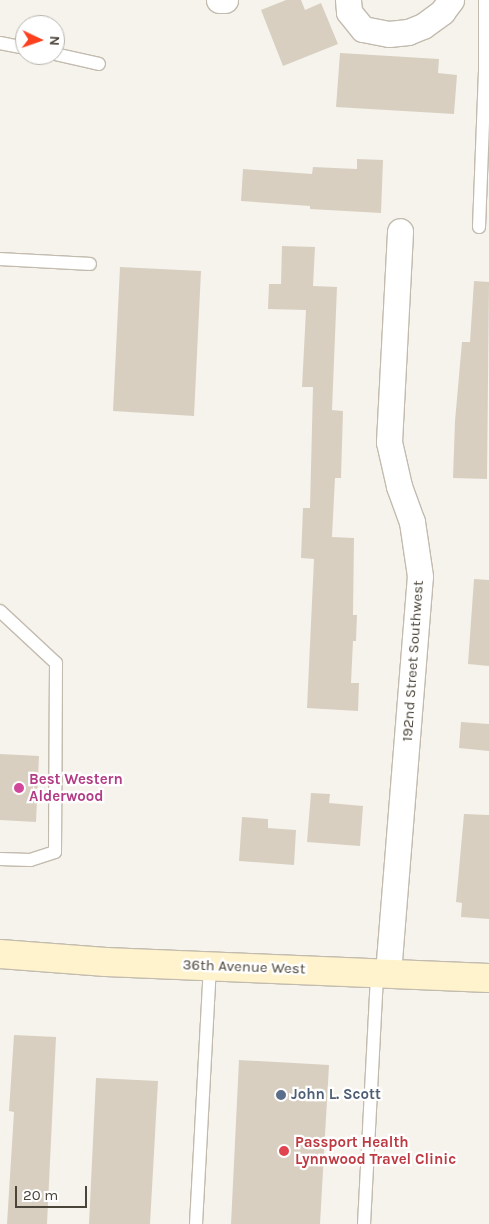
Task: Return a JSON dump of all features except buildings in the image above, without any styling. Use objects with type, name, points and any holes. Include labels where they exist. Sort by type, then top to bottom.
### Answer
[{"type":"main road","name":"36th Avenue West","points":[[0,954],[210,966],[489,978]]},
{"type":"street","points":[[219,0],[225,0]]},
{"type":"street","points":[[348,0],[350,12],[363,29],[389,34],[408,32],[423,26],[442,12],[451,0]]},
{"type":"street","name":"192nd Street Southwest","points":[[382,973],[420,576],[412,522],[399,486],[389,442],[400,231]]},
{"type":"lane","points":[[479,227],[486,72],[485,0]]},
{"type":"lane","points":[[0,43],[15,46]]},
{"type":"lane","points":[[65,56],[99,64]]},
{"type":"lane","points":[[0,259],[90,264]]},
{"type":"lane","points":[[0,611],[56,663],[55,852],[30,860],[0,859]]},
{"type":"lane","points":[[196,1224],[210,966]]},
{"type":"lane","points":[[364,1224],[382,973]]},
{"type":"place","name":"Best Western Alderwood","points":[[19,788]]},
{"type":"place","name":"John L. Scott","points":[[281,1095]]},
{"type":"place","name":"Passport Health Lynnwood Travel Clinic","points":[[284,1151]]}]
